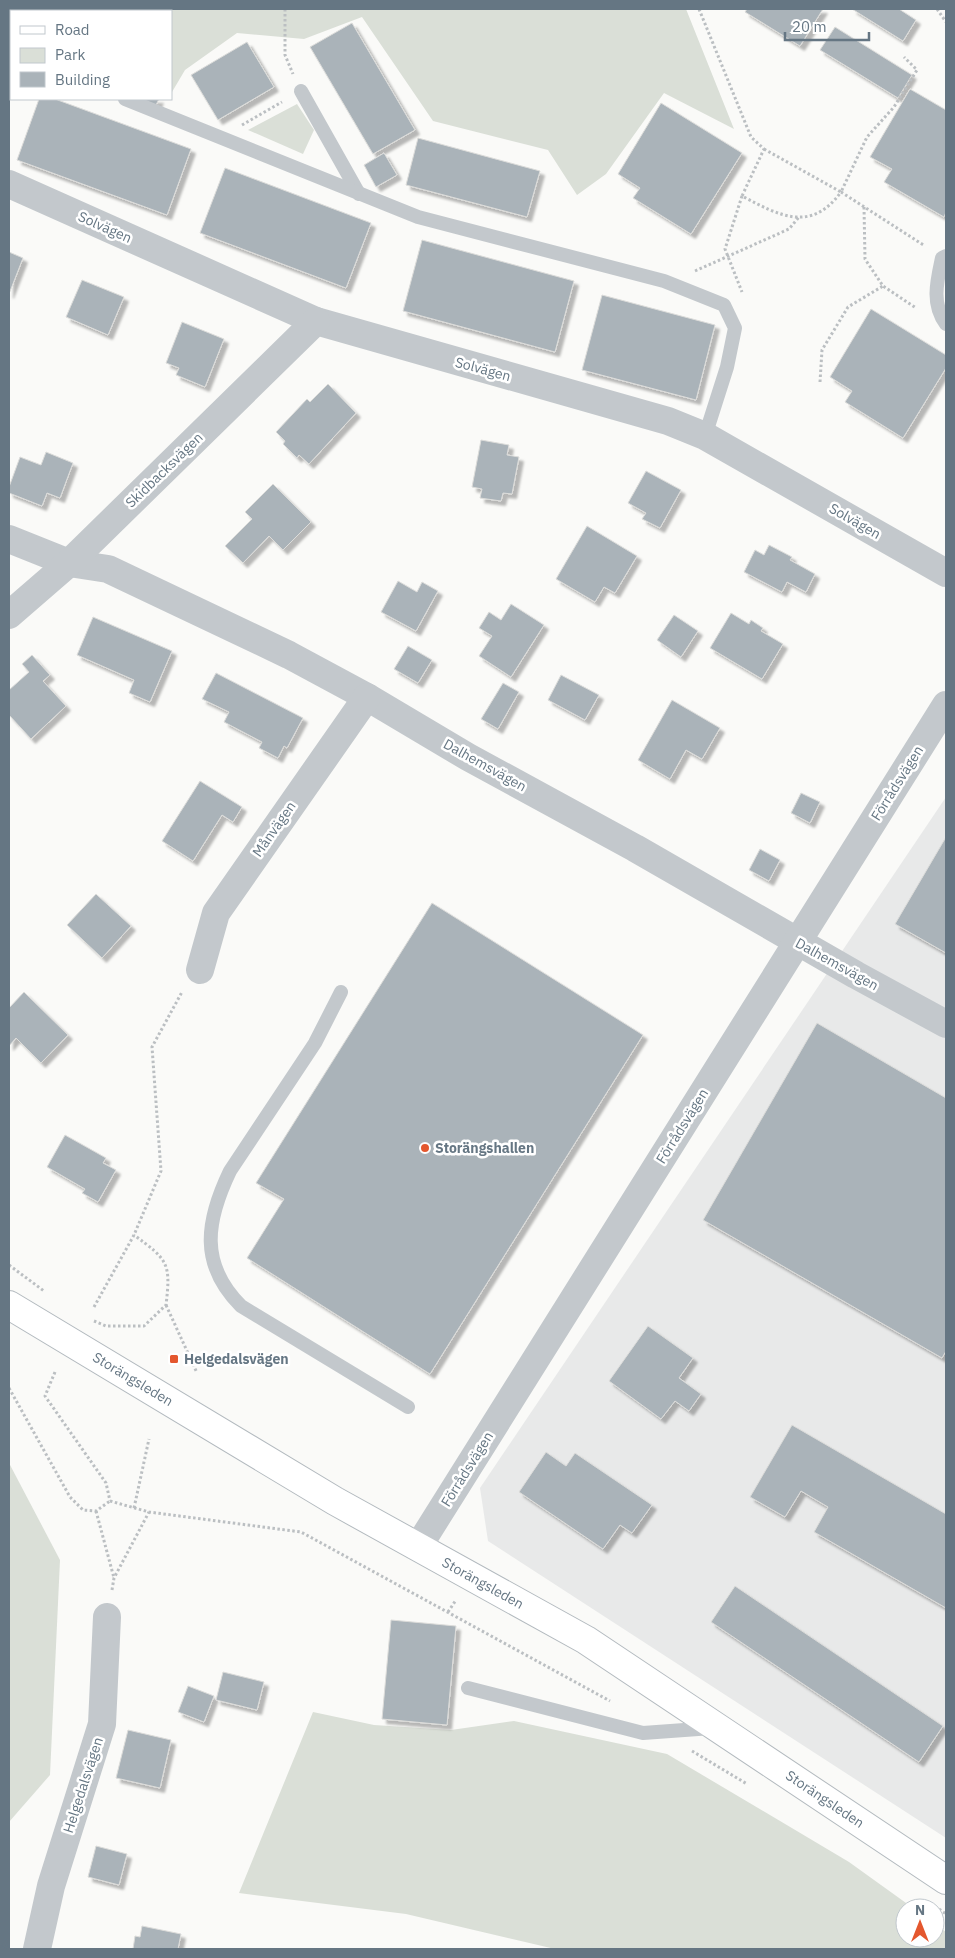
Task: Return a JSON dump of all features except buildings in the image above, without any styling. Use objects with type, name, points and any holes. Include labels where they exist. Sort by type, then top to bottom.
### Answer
[{"type":"main road","name":"Storängsleden","points":[[9,1305],[335,1501],[586,1640],[946,1880]]},
{"type":"street","name":"Solvägen","points":[[9,184],[316,321],[668,421],[705,436],[946,573]]},
{"type":"street","name":"Skidbacksvägen","points":[[9,615],[69,563],[316,321]]},
{"type":"street","name":"Dalhemsvägen","points":[[9,539],[69,563],[108,569],[289,654],[367,697],[468,757],[635,848],[797,942],[946,1024]]},
{"type":"street","name":"Månvägen","points":[[200,970],[216,913],[367,697]]},
{"type":"street","name":"Förrådsvägen","points":[[418,1547],[946,705]]},
{"type":"street","name":"Helgedalsvägen","points":[[37,1949],[51,1886],[102,1724],[107,1617]]},
{"type":"lane","points":[[301,91],[359,194]]},
{"type":"lane","points":[[127,100],[418,216],[664,281],[724,305],[735,328],[728,367],[705,436]]},
{"type":"lane","points":[[944,257],[936,296],[940,317],[946,324]]},
{"type":"lane","points":[[341,992],[315,1043],[230,1171],[222,1189],[212,1226],[212,1255],[217,1275],[226,1291],[241,1306],[408,1407]]},
{"type":"lane","points":[[468,1688],[644,1732],[717,1727]]},
{"type":"path","points":[[234,143],[244,122],[301,91],[284,55],[285,9]]},
{"type":"path","points":[[699,9],[751,137],[764,149],[841,192],[944,257]]},
{"type":"path","points":[[937,9],[946,22]]},
{"type":"path","points":[[742,196],[766,209],[799,218],[822,212],[832,204],[841,192],[867,137],[894,107],[917,70],[904,57]]},
{"type":"path","points":[[743,300],[744,295],[725,249],[742,196],[764,149]]},
{"type":"path","points":[[864,206],[865,259],[883,286],[922,313]]},
{"type":"path","points":[[695,271],[727,255],[789,229],[799,218]]},
{"type":"path","points":[[820,382],[822,350],[848,307],[883,286]]},
{"type":"path","points":[[94,1307],[134,1236],[161,1171],[152,1047],[186,985],[200,970]]},
{"type":"path","points":[[134,1236],[158,1254],[169,1275],[166,1305],[197,1373]]},
{"type":"path","points":[[9,1265],[46,1292]]},
{"type":"path","points":[[91,1319],[106,1326],[144,1326],[166,1305]]},
{"type":"path","points":[[55,1372],[45,1396],[106,1483],[110,1501]]},
{"type":"path","points":[[9,1388],[70,1497],[83,1510],[96,1511],[110,1501]]},
{"type":"path","points":[[134,1508],[149,1439]]},
{"type":"path","points":[[110,1501],[149,1512],[301,1532],[616,1705]]},
{"type":"path","points":[[96,1511],[114,1578]]},
{"type":"path","points":[[107,1617],[114,1578],[149,1512]]},
{"type":"path","points":[[660,1732],[751,1786]]},
{"type":"shaded area","points":[[946,797],[946,1838],[488,1541],[480,1488]]},
{"type":"green space","points":[[686,9],[734,129],[664,93],[606,174],[577,195],[548,150],[433,121],[362,17],[304,39],[237,33],[185,70],[172,92],[172,10],[20,10]]},
{"type":"green space","points":[[297,104],[314,130],[303,154],[248,130]]},
{"type":"green space","points":[[9,1463],[60,1560],[50,1775],[9,1822]]},
{"type":"green space","points":[[313,1712],[374,1725],[451,1730],[514,1721],[667,1754],[849,1862],[899,1898],[895,1898],[895,1948],[945,1948],[945,1931],[946,1949],[555,1949],[406,1914],[239,1893]]},
{"type":"place","name":"Storängshallen","points":[[425,1148]]},
{"type":"place","name":"Helgedalsvägen","points":[[174,1359]]}]
